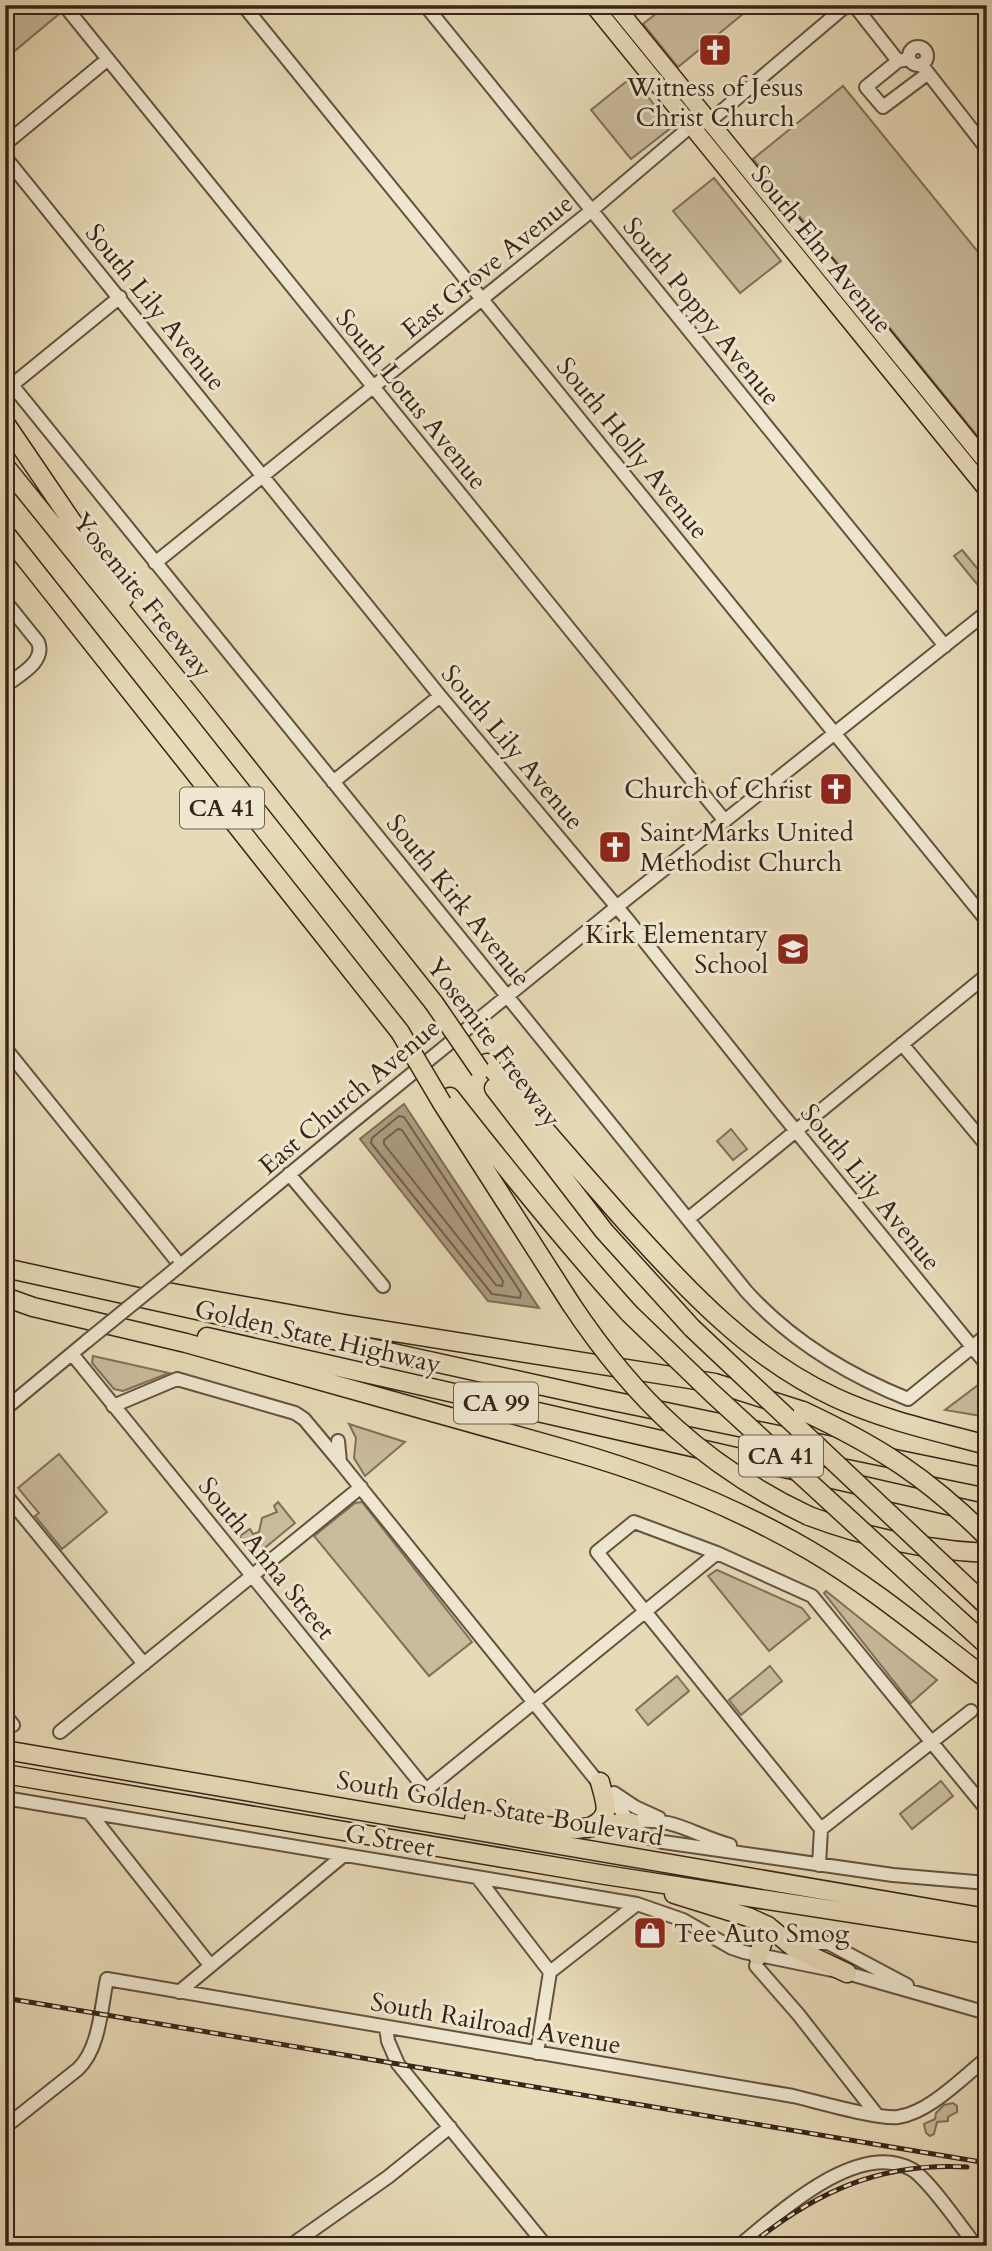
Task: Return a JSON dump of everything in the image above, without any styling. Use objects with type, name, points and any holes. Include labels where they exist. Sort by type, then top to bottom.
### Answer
[{"type":"highway","points":[[5,422],[193,699]]},
{"type":"highway","name":"Yosemite Freeway","points":[[5,467],[434,1003],[604,1231],[692,1328],[986,1605]]},
{"type":"highway","name":"CA 41","points":[[5,533],[400,1032],[446,1100],[629,1313],[712,1393],[987,1645]]},
{"type":"highway","points":[[5,549],[117,676]]},
{"type":"highway","points":[[484,1067],[679,1281],[755,1350],[804,1381],[862,1409],[987,1445]]},
{"type":"highway","points":[[446,1100],[571,1304],[608,1358],[661,1417],[731,1472],[761,1492],[809,1516],[849,1531],[901,1544],[987,1553]]},
{"type":"highway","points":[[5,1267],[715,1383],[803,1411],[855,1435],[934,1487],[987,1537]]},
{"type":"highway","name":"Golden State Highway","points":[[5,1267],[598,1398],[987,1478]]},
{"type":"highway","points":[[5,1295],[33,1307],[187,1343],[604,1460],[667,1482],[753,1520],[811,1552],[866,1588],[987,1679]]},
{"type":"highway","name":"Golden State Highway","points":[[5,1295],[987,1514]]},
{"type":"highway","name":"South Golden State Boulevard","points":[[5,1751],[987,1918]]},
{"type":"highway","name":"South Golden State Boulevard","points":[[5,1774],[599,1874],[987,1934]]},
{"type":"highway","points":[[587,1829],[598,1824],[605,1814],[606,1804],[600,1782]]},
{"type":"highway","points":[[282,1798],[545,1828],[587,1829],[631,1822]]},
{"type":"highway","points":[[599,1874],[748,1917],[768,1926],[794,1948],[847,1973]]},
{"type":"highway","points":[[758,1955],[768,1926]]},
{"type":"main road","name":"South Elm Avenue","points":[[593,5],[987,490]]},
{"type":"main road","name":"South Elm Avenue","points":[[615,5],[987,463]]},
{"type":"street","name":"South Lotus Avenue","points":[[64,5],[725,821]]},
{"type":"street","name":"South Holly Avenue","points":[[243,5],[987,921]]},
{"type":"street","name":"South Poppy Avenue","points":[[425,5],[945,646]]},
{"type":"street","name":"East Grove Avenue","points":[[155,563],[591,211],[691,126],[709,121],[846,5]]},
{"type":"street","points":[[854,5],[914,64],[987,149]]},
{"type":"street","points":[[5,144],[108,60]]},
{"type":"street","name":"South Lily Avenue","points":[[5,157],[440,696],[616,907],[987,1365]]},
{"type":"street","name":"South Kirk Avenue","points":[[120,297],[12,385],[746,1292],[784,1330],[835,1364],[908,1399],[972,1347]]},
{"type":"street","points":[[5,601],[38,642],[40,655],[37,661],[5,686]]},
{"type":"street","name":"East Church Avenue","points":[[5,1409],[507,995],[987,612]]},
{"type":"street","points":[[333,782],[440,696]]},
{"type":"street","points":[[688,1219],[987,975]]},
{"type":"street","points":[[902,1044],[987,1146]]},
{"type":"street","points":[[5,1048],[179,1266]]},
{"type":"street","points":[[289,1174],[383,1286]]},
{"type":"street","points":[[972,1347],[987,1335]]},
{"type":"street","name":"South Anna Street","points":[[72,1354],[426,1790],[535,1702]]},
{"type":"street","points":[[113,1406],[177,1379],[295,1413],[304,1419],[640,1833],[654,1840],[819,1865],[987,1883]]},
{"type":"street","points":[[338,1441],[340,1462]]},
{"type":"street","points":[[61,1732],[361,1487]]},
{"type":"street","points":[[5,1494],[144,1664]]},
{"type":"street","points":[[819,1865],[821,1829],[597,1552],[634,1522],[717,1553],[812,1596],[987,1810]]},
{"type":"street","points":[[535,1702],[717,1553]]},
{"type":"street","points":[[821,1829],[971,1711]]},
{"type":"street","points":[[600,1782],[635,1807],[715,1841],[785,1860]]},
{"type":"street","name":"G Street","points":[[5,1798],[637,1904],[683,1920],[732,1948],[847,1973],[987,2013]]},
{"type":"street","points":[[89,1812],[210,1965]]},
{"type":"street","points":[[631,1822],[671,1822]]},
{"type":"street","points":[[179,1992],[344,1855]]},
{"type":"street","points":[[477,1877],[550,1972]]},
{"type":"street","points":[[537,2053],[550,1972],[637,1904]]},
{"type":"street","name":"G Street","points":[[758,1955],[819,1943],[838,1946],[876,1969],[936,1999]]},
{"type":"street","points":[[758,1955],[756,1966],[798,2014],[877,2115]]},
{"type":"street","name":"South Railroad Avenue","points":[[5,2127],[87,2059],[93,2045],[107,1979],[793,2096],[896,2118],[914,2113],[931,2103],[987,2058]]},
{"type":"street","points":[[386,2027],[388,2040],[398,2064],[546,2246]]},
{"type":"street","points":[[290,2246],[388,2177],[450,2127]]},
{"type":"street","points":[[739,2246],[801,2197],[839,2174],[861,2165],[878,2163],[910,2169],[924,2181],[976,2246]]},
{"type":"shaded area","points":[[5,5],[52,5],[59,14],[5,59]]},
{"type":"shaded area","points":[[667,5],[754,5],[678,67],[643,24]]},
{"type":"shaded area","points":[[632,77],[672,127],[631,159],[591,110]]},
{"type":"shaded area","points":[[843,86],[987,263],[987,448],[753,159]]},
{"type":"shaded area","points":[[714,178],[781,261],[740,293],[673,211]]},
{"type":"shaded area","points":[[962,550],[987,580],[987,584],[981,589],[954,556]]},
{"type":"shaded area","points":[[731,1129],[747,1149],[733,1160],[717,1141]]},
{"type":"shaded area","points":[[93,1356],[169,1373],[123,1391],[114,1389],[92,1363]]},
{"type":"shaded area","points":[[986,1379],[987,1417],[945,1410]]},
{"type":"shaded area","points":[[349,1424],[405,1442],[365,1476],[354,1458],[356,1438]]},
{"type":"shaded area","points":[[59,1454],[107,1512],[62,1549],[35,1516],[39,1513],[18,1488]]},
{"type":"shaded area","points":[[278,1502],[295,1523],[255,1556],[240,1536],[250,1529],[253,1534],[259,1532],[262,1518],[277,1512],[274,1506]]},
{"type":"shaded area","points":[[362,1502],[472,1642],[429,1676],[314,1536],[355,1503]]},
{"type":"shaded area","points":[[717,1570],[802,1608],[810,1618],[769,1651],[708,1576]]},
{"type":"shaded area","points":[[826,1591],[937,1680],[911,1703],[824,1593]]},
{"type":"shaded area","points":[[770,1666],[782,1681],[741,1715],[729,1700]]},
{"type":"shaded area","points":[[677,1676],[689,1691],[648,1725],[636,1710]]},
{"type":"shaded area","points":[[941,1781],[953,1796],[912,1829],[900,1814]]},
{"type":"shaded area","points":[[953,2103],[957,2106],[957,2112],[948,2117],[948,2121],[937,2122],[934,2134],[930,2136],[926,2133],[924,2124],[935,2119],[936,2113],[944,2105]]},
{"type":"water","points":[[404,1104],[539,1308],[488,1301],[360,1139]]},
{"type":"railway","points":[[5,1998],[987,2163]]},
{"type":"railway","points":[[749,2246],[799,2210],[850,2184],[906,2170],[967,2167]]},
{"type":"place","name":"Witness of Jesus Christ Church","points":[[715,50]]},
{"type":"place","name":"Church of Christ","points":[[836,789]]},
{"type":"place","name":"Saint Marks United Methodist Church","points":[[615,847]]},
{"type":"place","name":"Kirk Elementary School","points":[[793,949]]},
{"type":"place","name":"Tee Auto Smog","points":[[650,1933]]}]
